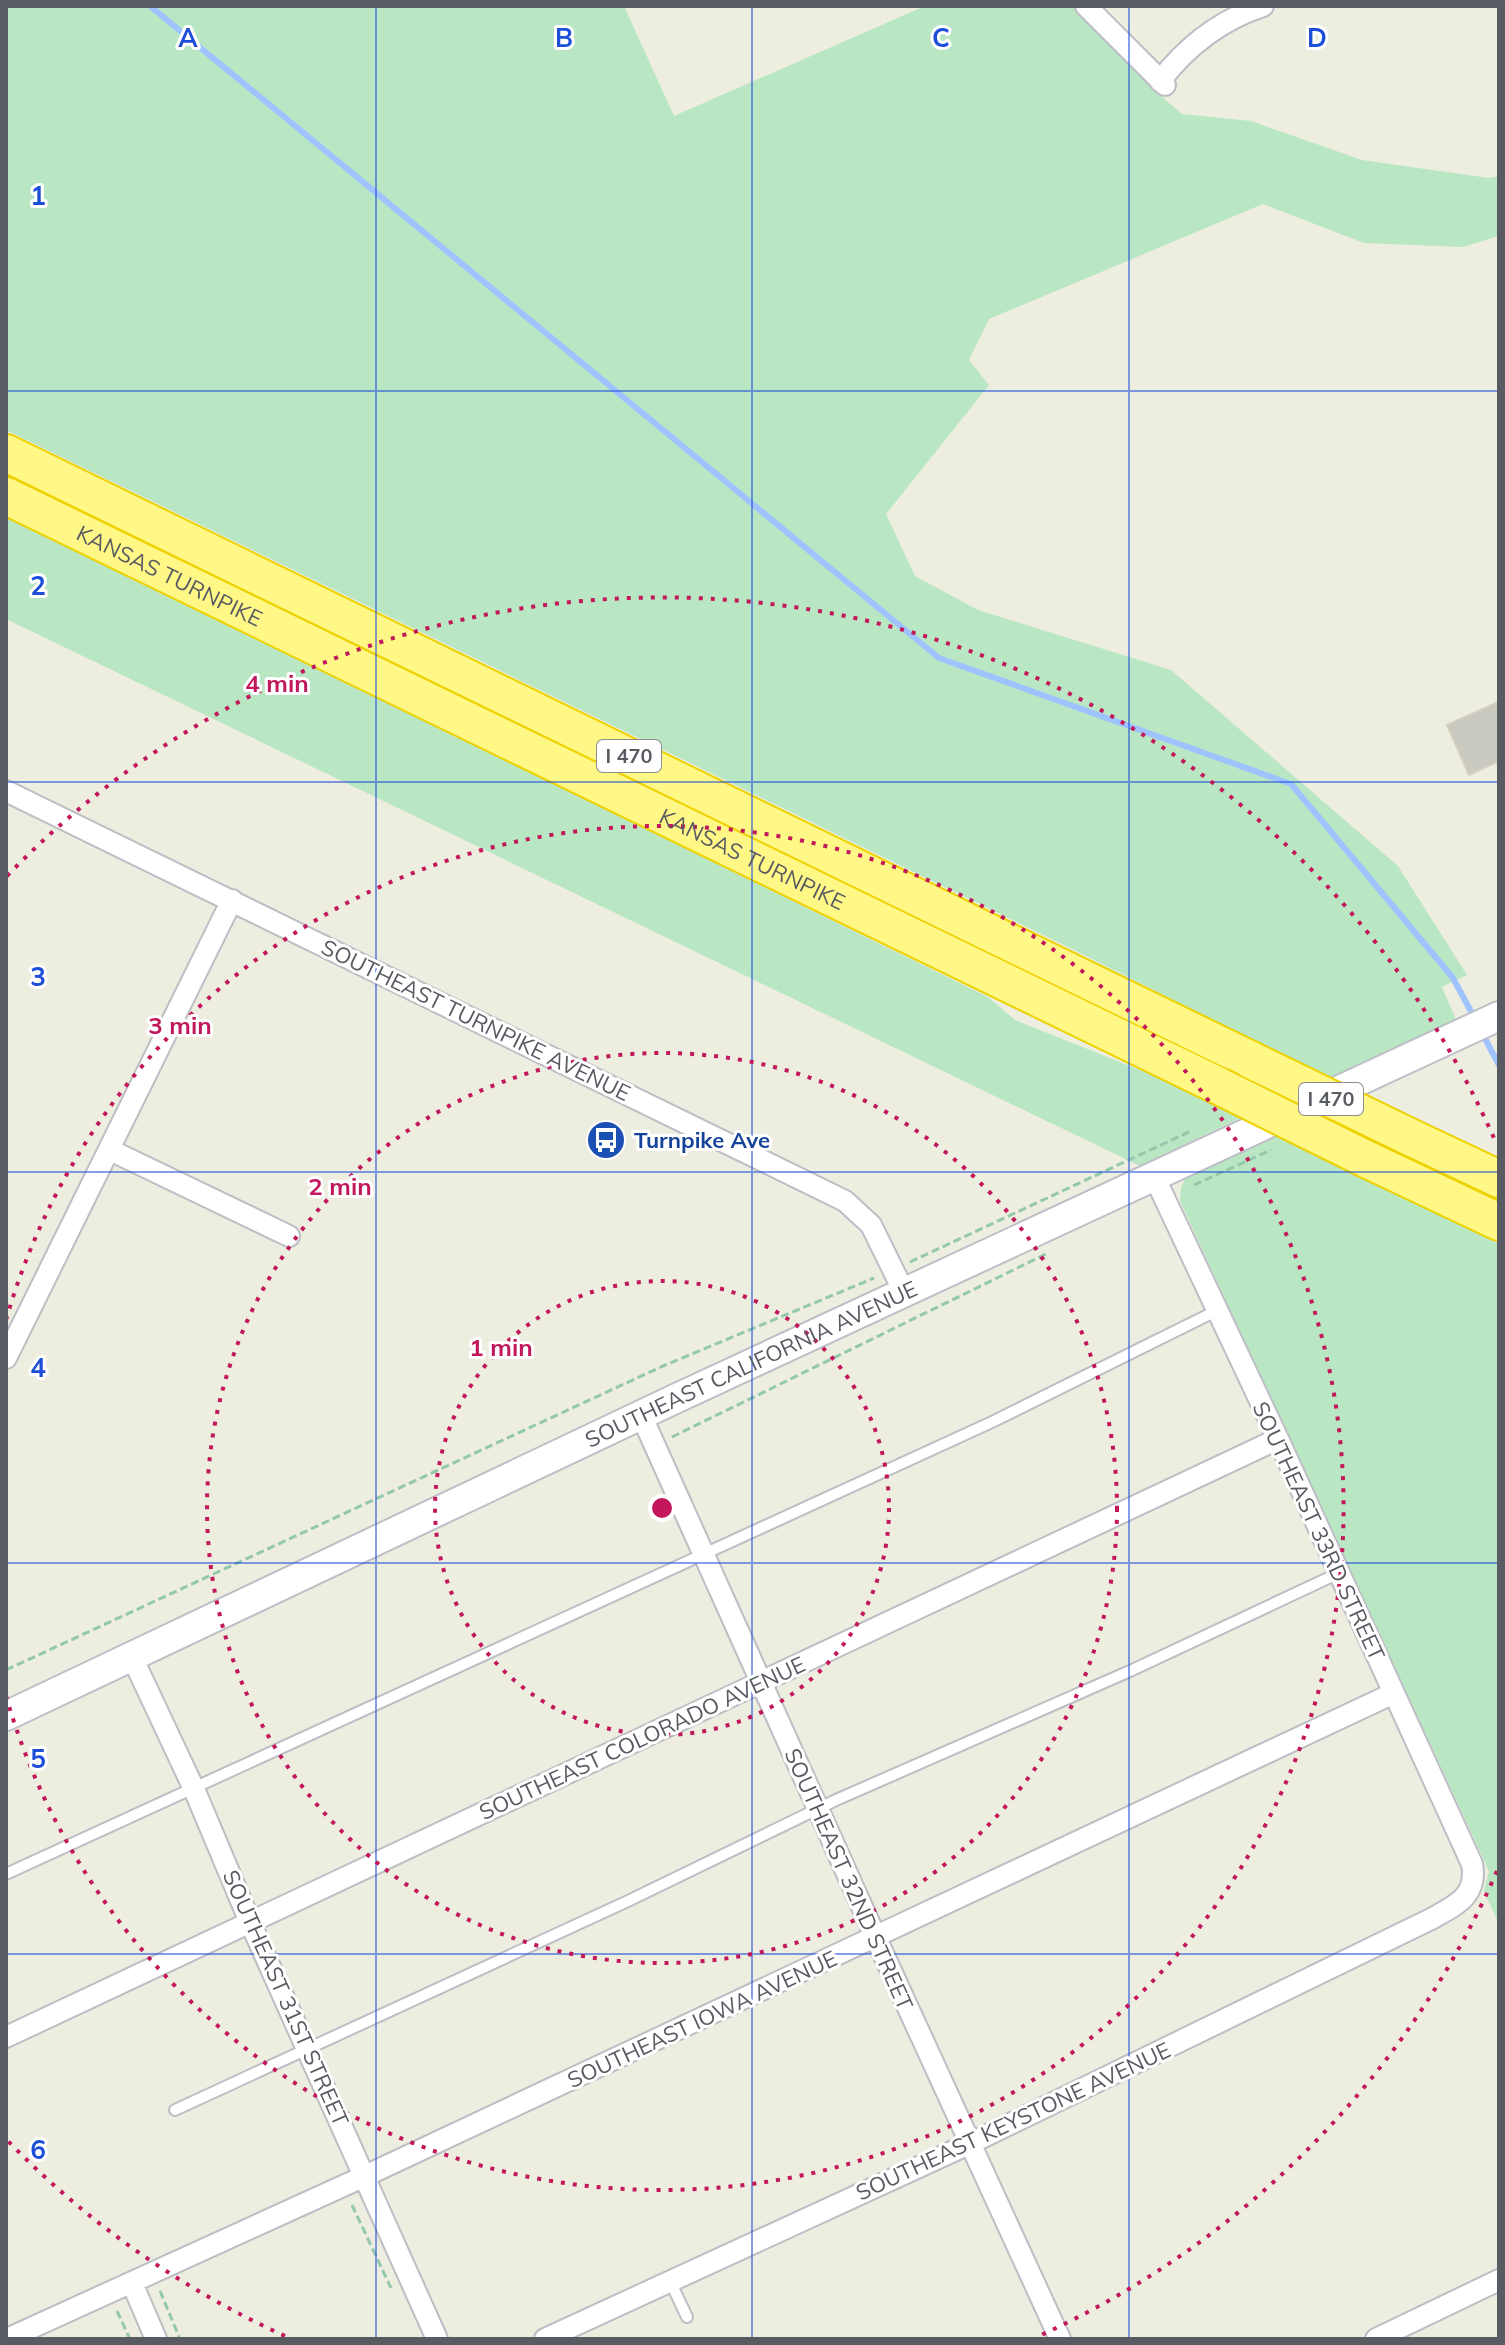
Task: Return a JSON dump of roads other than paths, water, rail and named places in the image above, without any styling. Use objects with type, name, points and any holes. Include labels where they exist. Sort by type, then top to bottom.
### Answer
[{"type":"highway","name":"KANSAS TURNPIKE","points":[[6,453],[1499,1179]]},
{"type":"highway","name":"KANSAS TURNPIKE","points":[[6,496],[1499,1222]]},
{"type":"main road","name":"SOUTHEAST CALIFORNIA AVENUE","points":[[6,1716],[642,1417],[899,1282],[1160,1187],[1499,1016]]},
{"type":"street","points":[[1086,6],[1162,83],[1200,39],[1232,18],[1263,6]]},
{"type":"street","name":"SOUTHEAST TURNPIKE AVENUE","points":[[6,791],[845,1201],[871,1225],[899,1282]]},
{"type":"street","points":[[6,1358],[232,900]]},
{"type":"street","points":[[110,1150],[289,1236]]},
{"type":"street","name":"SOUTHEAST 33RD STREET","points":[[1160,1187],[1472,1864],[1471,1888]]},
{"type":"street","name":"SOUTHEAST 32ND STREET","points":[[642,1417],[1060,2339]]},
{"type":"street","name":"SOUTHEAST COLORADO AVENUE","points":[[6,2037],[1278,1439]]},
{"type":"street","name":"SOUTHEAST 31ST STREET","points":[[132,1657],[194,1789],[250,1922],[437,2339]]},
{"type":"street","name":"SOUTHEAST IOWA AVENUE","points":[[7,2339],[876,1938],[1394,1693]]},
{"type":"street","name":"SOUTHEAST KEYSTONE AVENUE","points":[[545,2339],[971,2143],[1455,1907],[1471,1888]]},
{"type":"street","points":[[1376,2339],[1499,2280]]},
{"type":"street","points":[[132,2283],[156,2339]]},
{"type":"lane","points":[[6,1874],[992,1422],[1218,1310]]},
{"type":"lane","points":[[175,2110],[818,1809],[1130,1671],[1339,1573]]},
{"type":"lane","points":[[670,2281],[687,2317]]},
{"type":"waterway","points":[[150,6],[939,658],[1291,784],[1453,978],[1475,1019]]},
{"type":"waterway","points":[[1482,1033],[1499,1065]]},
{"type":"place","name":"Turnpike Ave","points":[[606,1140]]}]
